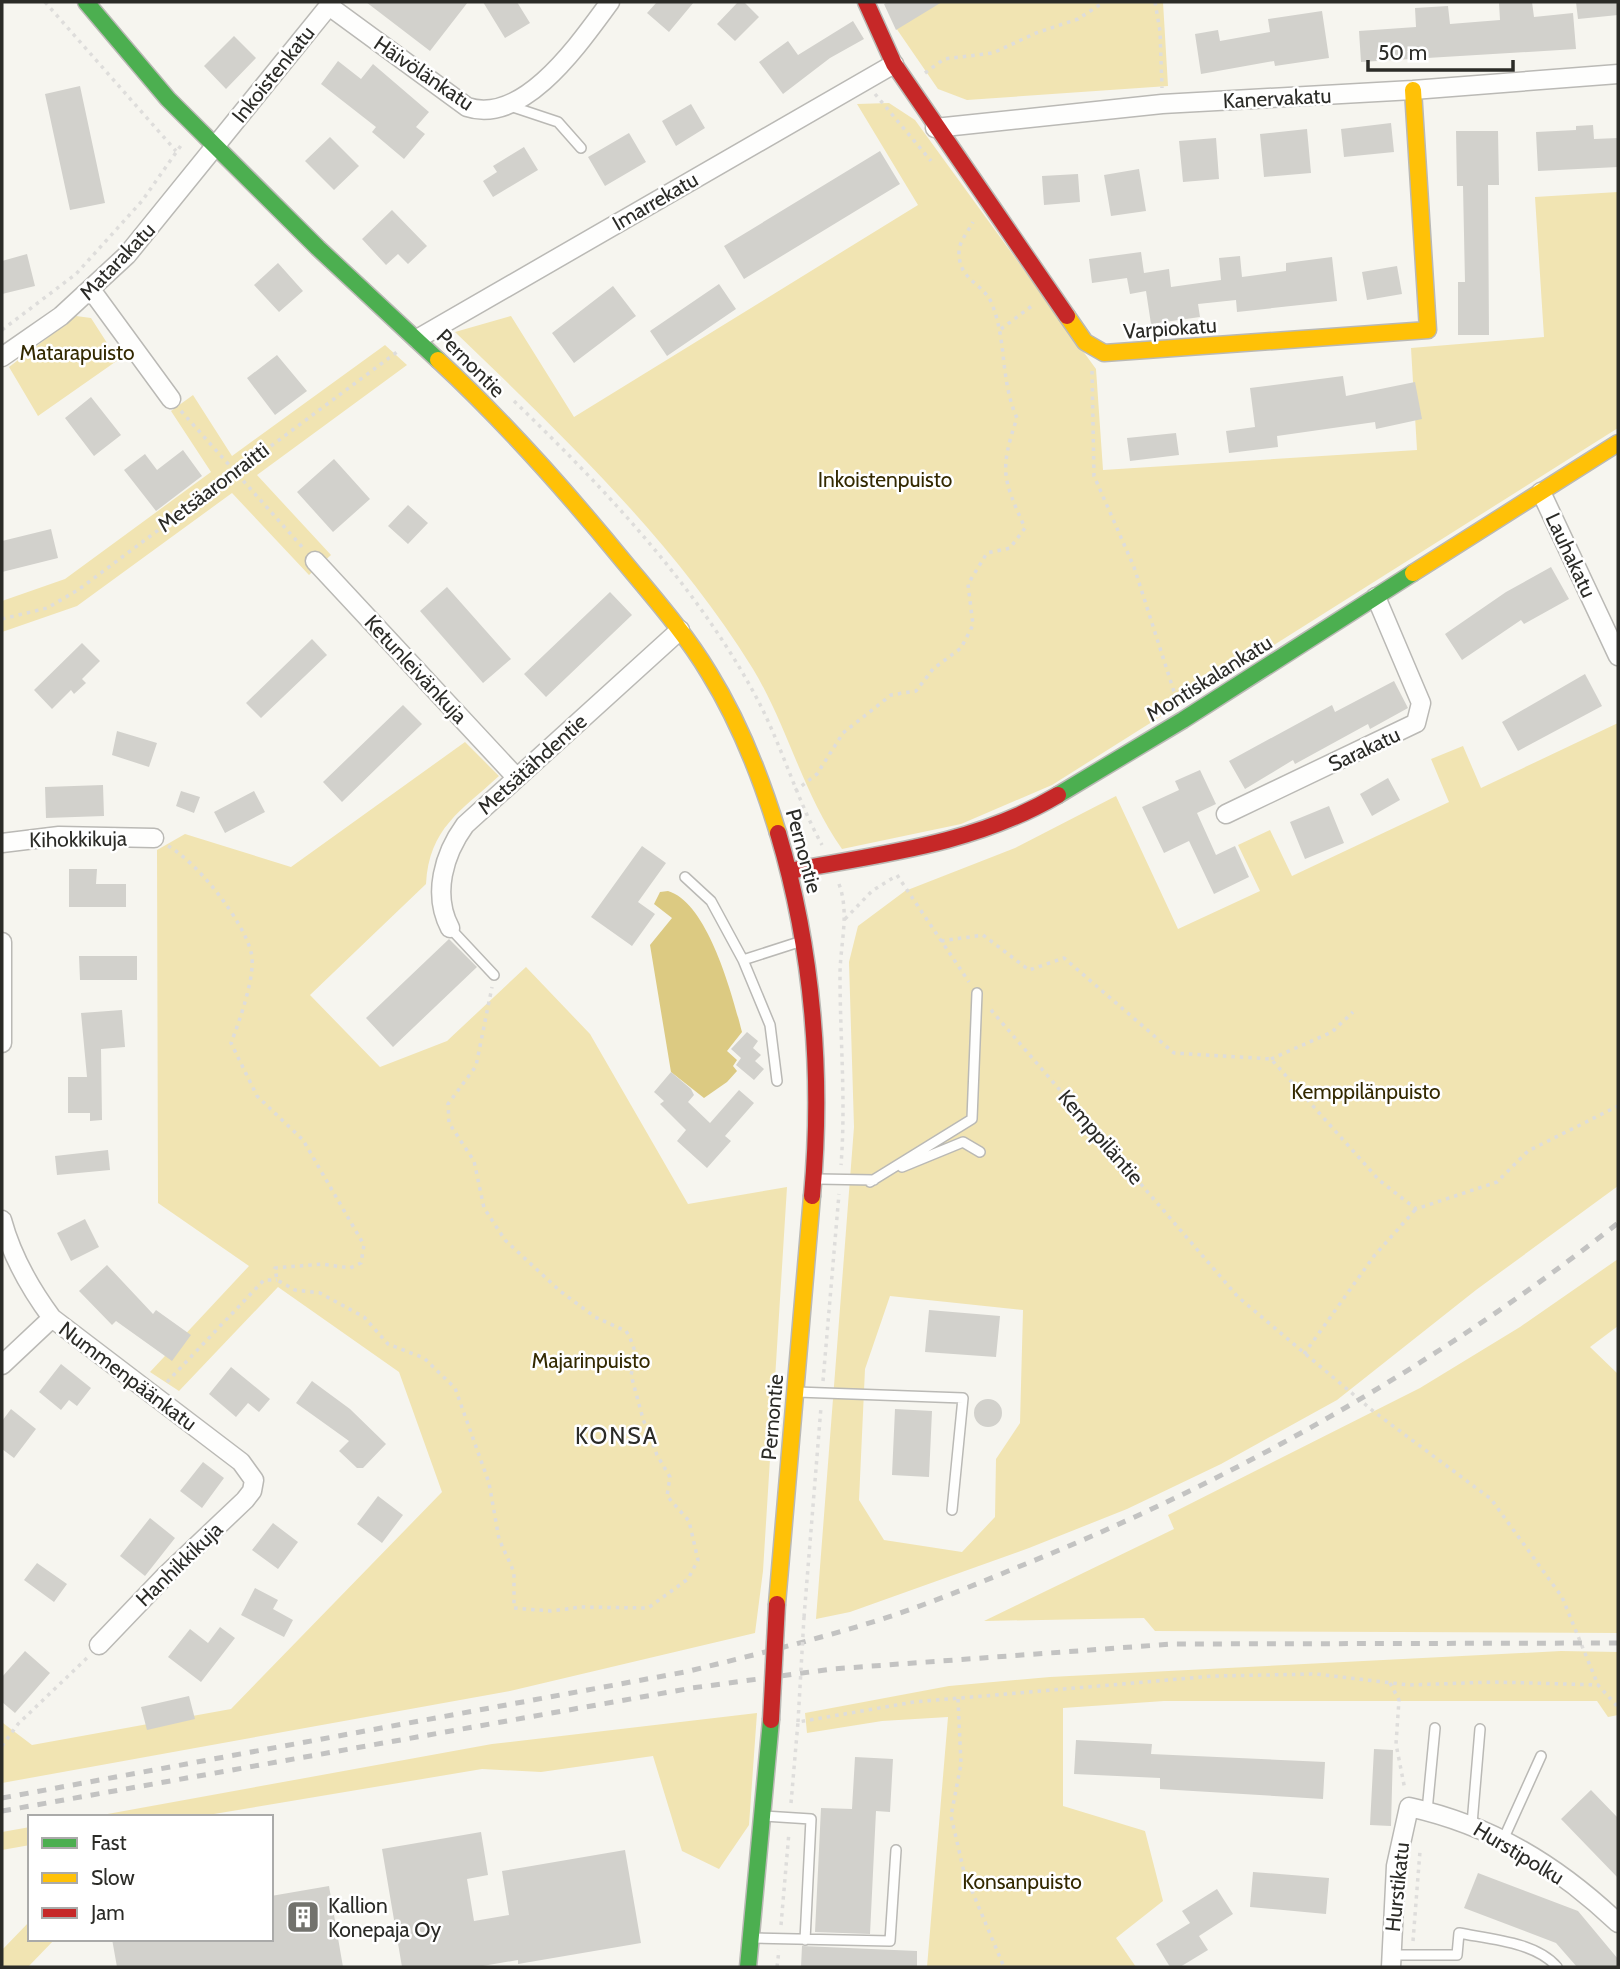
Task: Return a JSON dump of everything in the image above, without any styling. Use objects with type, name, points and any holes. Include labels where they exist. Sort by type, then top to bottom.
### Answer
[{"type":"street","name":"Pernontie","points":[[86,2],[138,66],[215,148],[417,339],[517,437],[569,494],[680,630],[709,673],[741,732],[762,781],[789,872],[804,940],[815,1039],[814,1179],[777,1604],[771,1720],[748,1967]]},
{"type":"street","name":"Häivölänkatu","points":[[330,4],[467,107],[491,110],[528,92],[565,61],[610,2]]},
{"type":"street","points":[[866,2],[894,64],[935,128],[1091,348]]},
{"type":"street","name":"Inkoistenkatu","points":[[215,148],[330,4]]},
{"type":"street","name":"Imarrekatu","points":[[417,339],[894,64]]},
{"type":"street","name":"Kanervakatu","points":[[935,128],[1162,104],[1413,90],[1618,74]]},
{"type":"street","name":"Varpiokatu","points":[[1091,348],[1104,353],[1117,353],[1428,330],[1413,90]]},
{"type":"street","name":"Matarakatu","points":[[2,357],[24,344],[92,290],[127,255],[215,148]]},
{"type":"street","points":[[92,290],[170,399]]},
{"type":"street","name":"Montiskalankatu","points":[[789,872],[941,844],[987,830],[1032,810],[1184,720],[1618,443]]},
{"type":"street","name":"Lauhakatu","points":[[1541,492],[1618,656]]},
{"type":"street","name":"Ketunleivänkuja","points":[[315,561],[516,777]]},
{"type":"street","name":"Sarakatu","points":[[1226,814],[1416,723],[1421,703],[1376,597]]},
{"type":"street","name":"Metsätähdentie","points":[[450,928],[442,913],[441,886],[453,841],[516,777],[680,630]]},
{"type":"street","name":"Kihokkikuja","points":[[2,843],[58,836],[154,838]]},
{"type":"street","points":[[2,942],[2,1044]]},
{"type":"street","name":"Nummenpäänkatu","points":[[2,1220],[10,1250],[30,1288],[52,1318],[241,1462],[254,1480]]},
{"type":"street","points":[[2,1365],[52,1318]]},
{"type":"street","name":"Hanhikkikuja","points":[[99,1646],[166,1575],[246,1500],[252,1491],[254,1480]]},
{"type":"street","name":"Hurstipolku","points":[[1409,1807],[1472,1824],[1532,1856],[1618,1923]]},
{"type":"street","name":"Hurstikatu","points":[[1391,1961],[1396,1866],[1409,1807]]},
{"type":"lane","points":[[505,104],[558,122],[581,148]]},
{"type":"lane","points":[[685,877],[711,901],[743,960],[770,1025],[777,1081]]},
{"type":"lane","points":[[450,928],[494,975]]},
{"type":"lane","points":[[743,960],[804,940]]},
{"type":"lane","points":[[870,1182],[972,1119],[977,993]]},
{"type":"lane","points":[[814,1179],[870,1182],[963,1142],[980,1152]]},
{"type":"lane","points":[[796,1392],[962,1398],[952,1510]]},
{"type":"lane","points":[[1427,1811],[1435,1728]]},
{"type":"lane","points":[[1472,1824],[1480,1729]]},
{"type":"lane","points":[[1503,1840],[1541,1756]]},
{"type":"lane","points":[[762,1816],[811,1819],[805,1940]]},
{"type":"lane","points":[[751,1938],[890,1941],[896,1850]]},
{"type":"lane","points":[[1391,1961],[1411,1955],[1457,1955],[1459,1933],[1514,1944],[1552,1961],[1557,1967]]},
{"type":"path","points":[[45,2],[176,152]]},
{"type":"path","points":[[909,85],[944,59],[993,53],[1036,33],[1078,19],[1104,2]]},
{"type":"path","points":[[1155,2],[1160,31],[1162,104]]},
{"type":"path","points":[[2,330],[76,274],[142,201],[195,127]]},
{"type":"path","points":[[795,791],[817,774],[843,733],[891,695],[916,691],[933,669],[961,648],[973,625],[968,584],[987,553],[1010,548],[1025,528],[1005,483],[1004,454],[1017,418],[1006,396],[1001,328],[991,299],[963,272],[959,249],[973,222]]},
{"type":"path","points":[[1001,328],[1036,303]]},
{"type":"path","name":"Metsäaronraitti","points":[[2,619],[47,608],[78,590],[234,470],[417,339]]},
{"type":"path","points":[[1091,348],[1094,476],[1134,567],[1184,720]]},
{"type":"path","points":[[508,396],[628,520],[693,598],[755,696],[795,791],[832,864],[842,893],[845,919],[840,972],[844,1131],[777,1967]]},
{"type":"path","points":[[170,399],[315,561]]},
{"type":"path","points":[[154,838],[176,850],[219,893],[252,953],[249,982],[231,1043],[257,1096],[303,1140],[364,1245],[361,1263],[350,1268],[321,1264],[275,1268],[277,1280]]},
{"type":"path","name":"Kemppiläntie","points":[[886,855],[905,891],[977,993],[1238,1297],[1348,1391],[1491,1499],[1562,1597],[1598,1685]]},
{"type":"path","points":[[942,941],[983,935],[1030,970],[1064,958],[1174,1054],[1271,1059],[1332,1032],[1353,1012]]},
{"type":"path","points":[[153,1396],[264,1280],[277,1280],[295,1290],[320,1293],[364,1317],[388,1344],[425,1358],[454,1388],[489,1483],[499,1539],[514,1572],[514,1608],[551,1611],[581,1607],[648,1608],[688,1579],[698,1560],[689,1521],[667,1496],[670,1477],[657,1455],[643,1419],[631,1375],[636,1354],[630,1338],[626,1331],[595,1317],[560,1291],[505,1240],[484,1208],[474,1161],[449,1123],[448,1104],[476,1066],[494,975]]},
{"type":"path","points":[[1271,1059],[1379,1180],[1416,1209]]},
{"type":"path","points":[[1304,1354],[1374,1256],[1416,1209],[1497,1182],[1528,1151],[1618,1106]]},
{"type":"path","points":[[2,1746],[25,1716],[99,1646]]},
{"type":"path","points":[[798,1722],[914,1702],[1214,1676],[1316,1674],[1390,1683],[1598,1685],[1618,1707]]},
{"type":"path","points":[[1390,1683],[1399,1700],[1396,1744],[1409,1807]]},
{"type":"path","points":[[958,1699],[961,1764],[951,1816],[964,1872],[1004,1967]]},
{"type":"path","points":[[1411,1955],[1420,1845]]},
{"type":"green space","points":[[939,2],[1163,2],[1168,86],[967,100],[938,89],[896,28]]},
{"type":"green space","name":"Inkoistenpuisto","points":[[889,103],[915,120],[1096,369],[1103,470],[1417,450],[1411,348],[1544,337],[1535,197],[1618,192],[1618,428],[1052,785],[961,824],[842,849],[817,806],[765,691],[722,622],[688,577],[615,492],[455,332],[511,316],[574,417],[918,205],[857,104]]},
{"type":"green space","name":"Matarapuisto","points":[[76,316],[91,318],[118,360],[38,416],[9,367]]},
{"type":"green space","points":[[385,345],[407,365],[257,475],[331,555],[309,575],[232,493],[77,606],[2,632],[2,601],[65,579],[211,472],[171,411],[193,395],[232,456]]},
{"type":"green space","name":"Kemppilänpuisto","points":[[1618,723],[1618,1186],[1476,1290],[1337,1400],[1221,1464],[1127,1509],[1029,1548],[850,1612],[816,1619],[854,1127],[849,962],[858,926],[905,891],[1015,848],[1116,796],[1178,929],[1260,891],[1238,845],[1270,830],[1292,876],[1449,802],[1431,759],[1463,746],[1481,788]],"holes":[[[890,1296],[1023,1310],[1020,1423],[996,1459],[995,1517],[962,1552],[884,1540],[859,1500],[865,1369]]]},
{"type":"green space","name":"Majarinpuisto","points":[[465,742],[499,776],[460,811],[440,834],[428,865],[426,884],[310,995],[380,1067],[447,1041],[526,967],[590,1034],[688,1204],[787,1187],[763,1571],[755,1633],[510,1691],[2,1783],[3,1723],[32,1745],[231,1709],[442,1492],[399,1372],[278,1287],[179,1391],[150,1372],[249,1266],[158,1203],[157,850],[185,834],[291,867]]},
{"type":"green space","points":[[1618,1259],[1618,1326],[1590,1347],[1618,1374],[1618,1633],[1155,1631],[1144,1618],[984,1621],[1174,1529],[1168,1515],[1420,1388],[1520,1327]]},
{"type":"green space","name":"Konsanpuisto","points":[[1561,1651],[1618,1652],[1618,1715],[1608,1717],[1597,1701],[1164,1701],[1063,1708],[1063,1806],[1145,1831],[1163,1901],[1116,1938],[1136,1967],[927,1967],[948,1717],[882,1721],[807,1733],[805,1713],[949,1686],[1050,1677]]},
{"type":"green space","points":[[757,1713],[749,1825],[719,1869],[682,1851],[653,1756],[541,1772],[482,1769],[208,1815],[102,1815],[492,1744]]},
{"type":"green space","points":[[28,1827],[28,1845],[2,1850],[2,1832]]},
{"type":"green space","points":[[28,1923],[28,1941],[53,1941],[28,1967],[2,1967],[2,1950]]},
{"type":"shaded area","points":[[668,891],[682,899],[706,931],[725,974],[742,1032],[727,1051],[737,1060],[733,1066],[737,1071],[727,1082],[704,1098],[671,1072],[650,945],[672,918],[654,904],[660,892]]},
{"type":"building","points":[[366,2],[468,2],[430,51]]},
{"type":"building","points":[[483,2],[517,2],[530,23],[505,38]]},
{"type":"building","points":[[657,2],[694,2],[669,32],[647,13]]},
{"type":"building","points":[[738,2],[744,2],[759,17],[735,41],[717,24]]},
{"type":"building","points":[[942,2],[896,30],[884,4]]},
{"type":"building","points":[[1532,2],[1534,17],[1573,13],[1576,49],[1361,62],[1359,31],[1416,27],[1415,8],[1448,6],[1450,24],[1500,20],[1499,3]]},
{"type":"building","points":[[1576,2],[1618,2],[1618,15],[1578,19]]},
{"type":"building","points":[[1322,11],[1329,58],[1275,66],[1274,61],[1201,74],[1195,34],[1218,30],[1220,41],[1270,32],[1268,19]]},
{"type":"building","points":[[853,21],[864,39],[830,58],[783,94],[759,62],[788,41],[798,55]]},
{"type":"building","points":[[234,36],[256,58],[226,89],[204,66]]},
{"type":"building","points":[[338,61],[361,79],[373,64],[429,112],[416,127],[425,134],[404,159],[372,132],[376,127],[321,84]]},
{"type":"building","points":[[80,86],[105,203],[70,210],[45,94]]},
{"type":"building","points":[[691,104],[705,128],[676,146],[662,121]]},
{"type":"building","points":[[1391,123],[1394,152],[1344,157],[1341,129]]},
{"type":"building","points":[[1593,125],[1594,139],[1618,138],[1618,167],[1538,171],[1536,132],[1576,130],[1576,126]]},
{"type":"building","points":[[1307,129],[1311,173],[1264,177],[1260,134]]},
{"type":"building","points":[[1456,131],[1498,131],[1499,185],[1488,185],[1489,335],[1458,335],[1458,282],[1465,282],[1463,186],[1457,186]]},
{"type":"building","points":[[629,133],[646,162],[605,186],[588,157]]},
{"type":"building","points":[[330,137],[359,166],[334,190],[305,161]]},
{"type":"building","points":[[1216,138],[1219,179],[1183,182],[1179,141]]},
{"type":"building","points":[[524,147],[538,170],[493,197],[483,181],[497,172],[493,166]]},
{"type":"building","points":[[880,151],[900,184],[744,279],[724,246]]},
{"type":"building","points":[[1139,169],[1146,211],[1111,216],[1104,175]]},
{"type":"building","points":[[1078,174],[1080,202],[1044,205],[1042,176]]},
{"type":"building","points":[[392,210],[427,246],[408,264],[398,254],[386,265],[362,239]]},
{"type":"building","points":[[1141,252],[1144,273],[1169,269],[1171,287],[1221,280],[1219,258],[1240,256],[1242,277],[1286,271],[1286,263],[1332,257],[1337,301],[1237,312],[1236,300],[1198,304],[1200,317],[1151,324],[1146,291],[1130,294],[1127,278],[1092,283],[1089,259]]},
{"type":"building","points":[[27,254],[35,286],[2,294],[2,261]]},
{"type":"building","points":[[278,263],[303,291],[279,312],[254,285]]},
{"type":"building","points":[[1397,266],[1402,294],[1367,300],[1362,272]]},
{"type":"building","points":[[719,284],[736,309],[667,356],[650,331]]},
{"type":"building","points":[[613,286],[636,316],[574,363],[552,333]]},
{"type":"building","points":[[277,355],[307,391],[275,415],[247,378]]},
{"type":"building","points":[[1343,376],[1346,396],[1415,382],[1422,419],[1376,429],[1375,422],[1277,436],[1278,447],[1229,453],[1226,431],[1255,427],[1250,388]]},
{"type":"building","points":[[91,397],[121,435],[94,456],[65,418]]},
{"type":"building","points":[[1176,433],[1179,455],[1130,461],[1127,438]]},
{"type":"building","points":[[183,450],[202,476],[156,511],[124,470],[145,454],[157,470]]},
{"type":"building","points":[[334,459],[370,499],[333,532],[297,492]]},
{"type":"building","points":[[408,505],[428,523],[408,544],[388,526]]},
{"type":"building","points":[[51,529],[58,558],[2,572],[2,541]]},
{"type":"building","points":[[1551,567],[1569,599],[1524,624],[1521,620],[1462,660],[1445,634],[1506,592]]},
{"type":"building","points":[[447,587],[511,659],[483,683],[420,611]]},
{"type":"building","points":[[610,592],[632,615],[546,697],[524,674]]},
{"type":"building","points":[[312,639],[327,655],[261,718],[246,703]]},
{"type":"building","points":[[82,643],[100,661],[82,679],[86,683],[74,694],[71,690],[52,709],[34,690]]},
{"type":"building","points":[[1585,674],[1602,706],[1518,751],[1502,722]]},
{"type":"building","points":[[1394,681],[1408,708],[1370,729],[1368,724],[1295,764],[1293,760],[1245,789],[1229,761],[1332,705],[1335,712]]},
{"type":"building","points":[[403,705],[422,724],[342,802],[323,782]]},
{"type":"building","points":[[117,731],[157,743],[149,767],[112,755]]},
{"type":"building","points":[[1200,770],[1216,804],[1197,813],[1216,855],[1235,846],[1249,877],[1214,894],[1189,841],[1164,853],[1142,807],[1179,790],[1175,781]]},
{"type":"building","points":[[1388,778],[1400,800],[1372,816],[1360,794]]},
{"type":"building","points":[[103,785],[104,816],[46,818],[45,787]]},
{"type":"building","points":[[181,791],[200,797],[194,813],[176,806]]},
{"type":"building","points":[[254,791],[265,812],[225,833],[214,812]]},
{"type":"building","points":[[1329,806],[1344,843],[1305,859],[1290,822]]},
{"type":"building","points":[[642,846],[666,863],[638,902],[655,914],[632,946],[591,917]]},
{"type":"building","points":[[69,869],[97,869],[96,884],[126,884],[126,907],[69,907]]},
{"type":"building","points":[[449,939],[477,967],[393,1047],[366,1018]]},
{"type":"building","points":[[79,956],[137,956],[137,980],[80,980]]},
{"type":"building","points":[[122,1010],[125,1047],[101,1049],[102,1120],[90,1121],[90,1113],[68,1113],[68,1077],[87,1077],[81,1013]]},
{"type":"building","points":[[747,1032],[758,1041],[753,1048],[761,1055],[755,1061],[764,1069],[754,1080],[736,1065],[741,1058],[731,1049]]},
{"type":"building","points":[[671,1072],[691,1089],[694,1095],[688,1102],[710,1123],[739,1090],[754,1103],[725,1136],[731,1141],[707,1168],[677,1141],[686,1130],[660,1104],[664,1101],[654,1092]]},
{"type":"building","points":[[108,1150],[110,1170],[57,1175],[55,1156]]},
{"type":"building","points":[[85,1219],[99,1247],[71,1261],[57,1233]]},
{"type":"building","points":[[107,1265],[153,1314],[156,1310],[191,1335],[172,1361],[116,1321],[112,1325],[79,1291]]},
{"type":"building","points":[[929,1310],[1000,1316],[996,1357],[925,1352]]},
{"type":"building","points":[[61,1364],[91,1388],[77,1406],[69,1400],[61,1410],[39,1392]]},
{"type":"building","points":[[231,1367],[270,1399],[259,1412],[248,1403],[236,1417],[209,1394]]},
{"type":"building","points":[[312,1381],[350,1409],[386,1444],[363,1468],[357,1468],[339,1451],[349,1441],[296,1403]]},
{"type":"building","points":[[988,1399],[998,1403],[1002,1413],[998,1423],[988,1427],[978,1423],[974,1413],[978,1403]]},
{"type":"building","points":[[11,1409],[36,1429],[14,1458],[2,1449],[2,1421]]},
{"type":"building","points":[[895,1409],[932,1411],[929,1477],[892,1475]]},
{"type":"building","points":[[203,1462],[224,1478],[202,1508],[180,1491]]},
{"type":"building","points":[[378,1496],[403,1515],[382,1543],[357,1524]]},
{"type":"building","points":[[150,1518],[175,1538],[145,1576],[120,1556]]},
{"type":"building","points":[[273,1523],[298,1542],[278,1569],[252,1550]]},
{"type":"building","points":[[37,1563],[67,1584],[54,1602],[24,1580]]},
{"type":"building","points":[[255,1588],[278,1600],[273,1609],[293,1620],[284,1637],[241,1615]]},
{"type":"building","points":[[220,1627],[235,1638],[201,1682],[168,1657],[190,1629],[208,1643]]},
{"type":"building","points":[[25,1651],[50,1673],[15,1713],[2,1702],[2,1677]]},
{"type":"building","points":[[189,1696],[195,1719],[147,1730],[141,1707]]},
{"type":"building","points":[[1076,1740],[1152,1744],[1151,1754],[1325,1762],[1323,1799],[1160,1789],[1160,1778],[1074,1774]]},
{"type":"building","points":[[1374,1749],[1393,1750],[1391,1826],[1370,1825]]},
{"type":"building","points":[[855,1757],[893,1759],[890,1812],[876,1811],[870,1934],[815,1932],[821,1808],[852,1809]]},
{"type":"building","points":[[1591,1790],[1618,1818],[1618,1878],[1561,1819]]},
{"type":"building","points":[[481,1832],[488,1875],[467,1879],[474,1921],[509,1915],[502,1871],[625,1850],[641,1943],[518,1964],[518,1960],[477,1967],[402,1967],[382,1849]]},
{"type":"building","points":[[1253,1872],[1329,1878],[1326,1914],[1250,1907]]},
{"type":"building","points":[[1478,1873],[1578,1911],[1618,1959],[1618,1967],[1577,1967],[1556,1943],[1464,1908]]},
{"type":"building","name":"Kallion Konepaja Oy","points":[[329,1886],[343,1967],[117,1967],[112,1941],[273,1941],[273,1896]]},
{"type":"building","points":[[1217,1889],[1233,1914],[1199,1936],[1208,1950],[1180,1967],[1170,1967],[1156,1944],[1190,1923],[1182,1911]]},
{"type":"building","points":[[802,1946],[917,1951],[917,1967],[801,1967]]},
{"type":"railway","points":[[2,1798],[685,1672],[831,1634],[914,1608],[1098,1533],[1254,1458],[1405,1372],[1478,1325],[1618,1223]]},
{"type":"railway","points":[[2,1811],[692,1688],[832,1669],[1172,1644],[1618,1643]]},
{"type":"traffic: fast","points":[[86,2],[168,99],[318,248],[438,360]]},
{"type":"traffic: fast","points":[[1058,795],[1183,720],[1413,573]]},
{"type":"traffic: fast","points":[[748,1967],[771,1720]]},
{"type":"traffic: slow","points":[[1067,316],[1085,342],[1104,353],[1428,330],[1413,90]]},
{"type":"traffic: slow","points":[[438,360],[558,484],[690,644],[740,731],[778,833]]},
{"type":"traffic: slow","points":[[1413,573],[1618,443]]},
{"type":"traffic: slow","points":[[777,1604],[812,1196]]},
{"type":"traffic: jam","points":[[866,2],[894,64],[1067,316]]},
{"type":"traffic: jam","points":[[789,871],[893,852],[961,836],[1026,812],[1058,795]]},
{"type":"traffic: jam","points":[[778,833],[800,922],[812,1013],[816,1105],[812,1196]]},
{"type":"traffic: jam","points":[[771,1720],[777,1604]]},
{"type":"place","name":"Kallion Konepaja Oy","points":[[303,1917]]},
{"type":"district","name":"KONSA","points":[[617,1436]]}]
